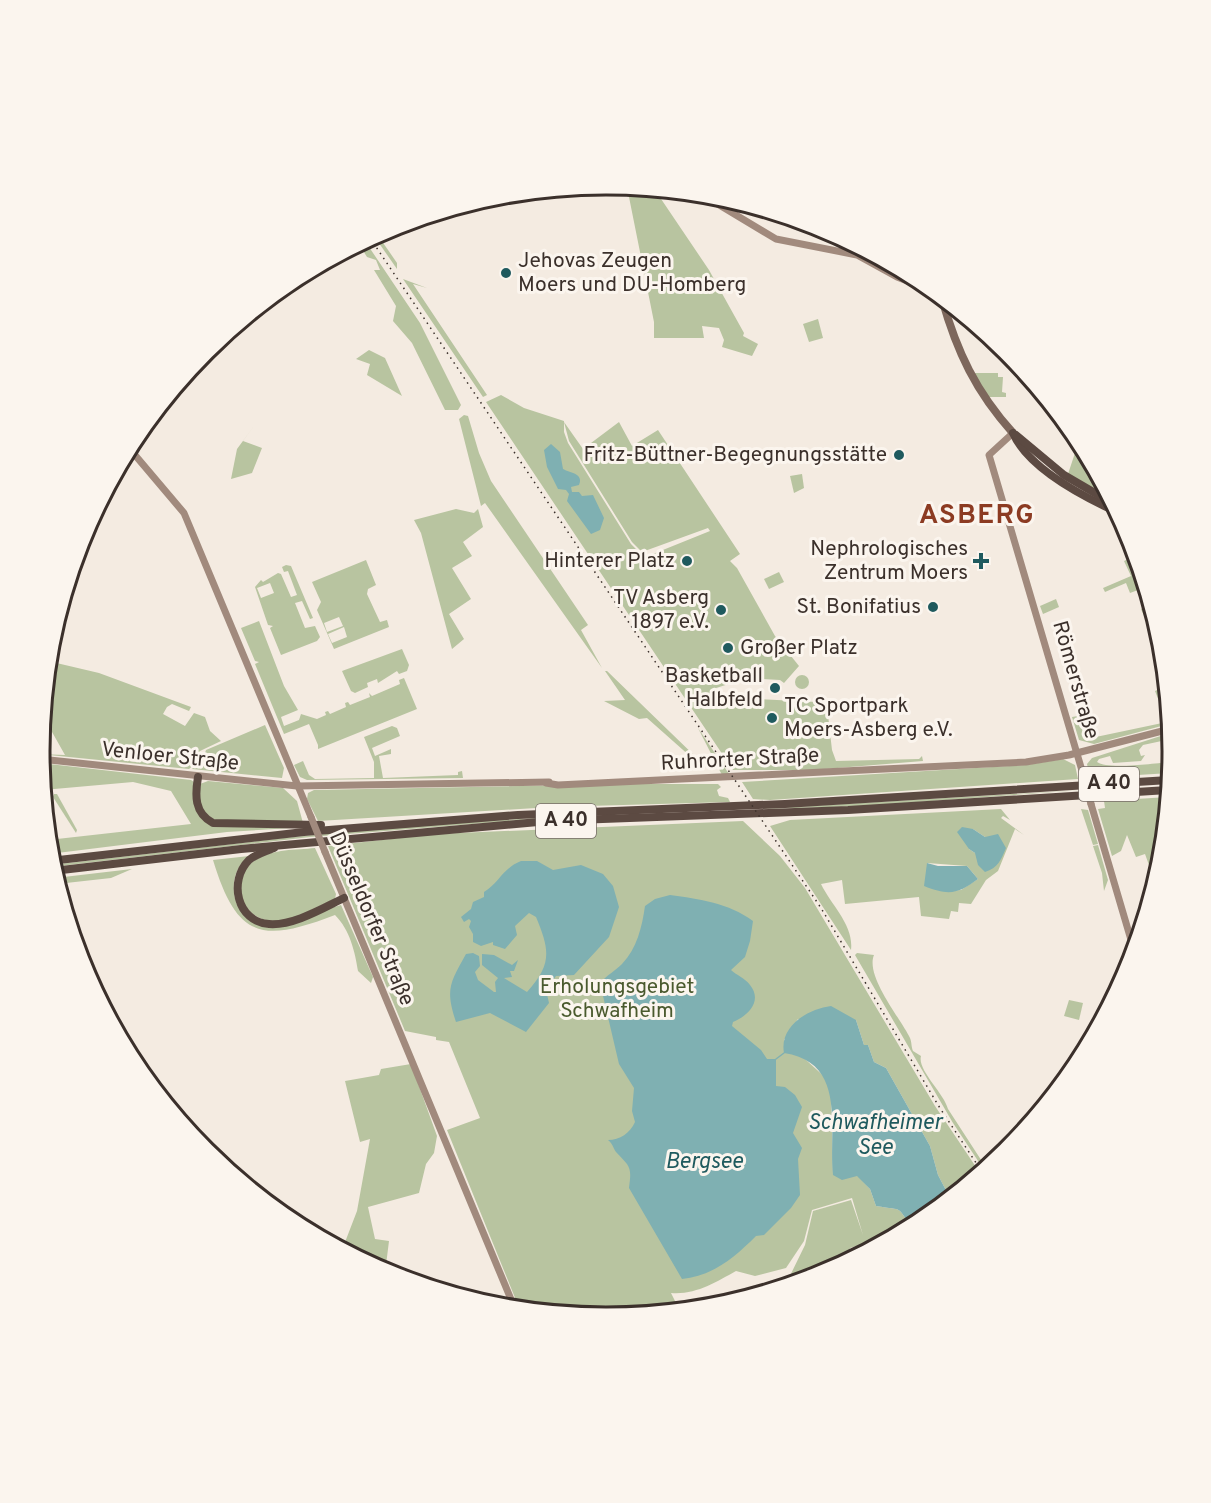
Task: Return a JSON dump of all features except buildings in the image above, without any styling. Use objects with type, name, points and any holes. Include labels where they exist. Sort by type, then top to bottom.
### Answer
[{"type":"highway","points":[[1013,433],[1064,475],[1098,495]]},
{"type":"highway","points":[[1013,433],[1018,445],[1048,471],[1104,505]]},
{"type":"highway","points":[[198,777],[197,806],[203,816],[213,823],[370,826]]},
{"type":"highway","name":"A 40","points":[[60,860],[370,826],[518,815],[785,804],[1160,780]]},
{"type":"highway","name":"A 40","points":[[62,870],[283,845],[549,821],[848,810],[1160,791]]},
{"type":"highway","points":[[283,845],[255,856],[240,873],[238,895],[249,916],[263,924],[279,923],[344,898]]},
{"type":"main road","points":[[723,208],[776,239],[854,254]]},
{"type":"main road","points":[[947,314],[955,343],[967,369],[990,406],[1013,433]]},
{"type":"main road","name":"Römerstraße","points":[[1013,433],[989,455],[1130,936]]},
{"type":"main road","name":"Düsseldorfer Straße","points":[[136,455],[184,513],[197,542],[511,1299]]},
{"type":"main road","name":"Ruhrorter Straße","points":[[297,786],[546,783],[558,785],[955,766],[1048,759],[1161,731]]},
{"type":"main road","name":"Venloer Straße","points":[[50,760],[297,786]]},
{"type":"green space","points":[[629,196],[661,199],[709,270],[744,333],[743,336],[758,344],[752,356],[722,347],[724,340],[719,328],[702,326],[704,338],[654,338],[654,322]]},
{"type":"green space","points":[[383,243],[397,263],[397,269],[380,244]]},
{"type":"green space","points":[[370,248],[420,323],[461,405],[458,410],[445,410],[412,343],[393,321],[396,306],[374,270],[380,270],[376,260],[367,257],[364,251]]},
{"type":"green space","points":[[403,279],[427,288],[413,284],[487,395],[483,397]]},
{"type":"green space","points":[[818,319],[823,338],[809,342],[803,324]]},
{"type":"green space","points":[[369,350],[385,358],[402,396],[367,375],[370,364],[356,359]]},
{"type":"green space","points":[[974,373],[998,373],[998,377],[1003,377],[1002,392],[1006,393],[1006,397],[988,397]]},
{"type":"green space","points":[[501,395],[524,408],[564,421],[583,449],[619,422],[632,446],[658,430],[740,554],[730,561],[737,568],[775,636],[799,666],[784,683],[780,680],[762,679],[760,674],[713,689],[718,697],[817,702],[819,706],[827,706],[832,750],[836,761],[919,759],[922,756],[923,761],[813,770],[733,770],[486,402]],"holes":[[[564,422],[569,441],[632,542],[642,552],[708,528],[710,531],[648,556],[640,553],[631,544],[568,443],[564,432]]]},
{"type":"green space","points":[[464,415],[468,416],[479,453],[491,481],[588,625],[581,630],[602,668],[485,503],[481,506],[459,419]]},
{"type":"green space","points":[[254,426],[243,441],[262,448],[252,473],[231,479],[237,449]]},
{"type":"green space","points":[[1075,454],[1095,489],[1068,474]]},
{"type":"green space","points":[[802,474],[804,488],[794,493],[790,476]]},
{"type":"green space","points":[[456,509],[474,513],[478,509],[483,527],[463,542],[472,556],[452,568],[471,599],[449,614],[464,639],[452,649],[421,533],[414,520]]},
{"type":"green space","points":[[366,560],[376,585],[368,589],[367,594],[380,622],[387,620],[389,627],[334,649],[317,610],[321,602],[312,582]],"holes":[[[339,617],[343,626],[327,632],[324,623]],[[344,627],[347,637],[332,643],[328,634]]]},
{"type":"green space","points":[[1127,560],[1137,590],[1130,593],[1126,583],[1105,592],[1103,588],[1131,576],[1124,561]]},
{"type":"green space","points":[[291,566],[313,618],[310,619],[302,601],[295,603],[305,628],[315,626],[320,637],[317,641],[281,655],[270,628],[273,626],[268,625],[255,587],[261,580],[263,582],[278,573],[281,574],[291,597],[297,595],[288,571],[284,572],[282,567]],"holes":[[[270,583],[274,593],[261,598],[257,588]]]},
{"type":"green space","points":[[779,572],[784,582],[769,589],[764,579]]},
{"type":"green space","points":[[1056,599],[1059,607],[1043,614],[1040,606]]},
{"type":"green space","points":[[259,621],[284,686],[298,710],[281,717],[284,726],[299,720],[301,714],[317,719],[326,715],[325,712],[328,711],[330,714],[346,707],[345,703],[348,702],[350,705],[370,697],[369,693],[372,696],[400,684],[399,680],[404,678],[417,709],[318,749],[309,724],[284,734],[255,664],[259,662],[255,661],[241,628]]},
{"type":"green space","points":[[402,649],[409,665],[407,671],[399,674],[397,671],[378,683],[377,679],[367,683],[368,687],[355,693],[351,691],[342,671]]},
{"type":"green space","points":[[57,663],[99,673],[191,707],[189,711],[172,704],[163,714],[185,726],[194,713],[205,717],[210,731],[221,741],[200,751],[196,763],[189,769],[50,754],[65,755],[51,729]]},
{"type":"green space","points":[[605,671],[702,763],[700,765],[647,718],[639,719],[604,701],[625,700]]},
{"type":"green space","points":[[799,675],[805,675],[809,682],[805,689],[799,689],[795,685],[795,679]]},
{"type":"green space","points":[[1078,716],[1084,735],[1091,738],[1160,723],[1161,726],[1094,744],[1079,740],[1072,717]]},
{"type":"green space","points":[[265,725],[284,768],[282,778],[192,769],[204,766],[202,761],[206,750]]},
{"type":"green space","points":[[392,726],[397,728],[400,736],[372,748],[375,756],[391,749],[391,754],[379,756],[383,778],[458,775],[458,772],[462,771],[463,778],[307,780],[300,777],[294,765],[303,761],[309,775],[315,779],[374,778],[374,762],[364,737]]},
{"type":"green space","points":[[698,728],[729,774],[722,775]]},
{"type":"green space","points":[[1161,736],[1161,741],[1143,745],[1139,750],[1141,756],[1145,755],[1141,761],[1113,763],[1110,756],[1099,759],[1097,762],[1111,766],[1161,763],[1161,774],[1090,778],[1087,764],[1092,758]]},
{"type":"green space","points":[[1063,759],[1075,765],[1078,779],[770,800],[753,799],[742,782],[1026,765]]},
{"type":"green space","points":[[50,764],[191,780],[194,782],[193,793],[215,826],[291,828],[227,832],[59,853],[57,839],[191,824],[171,791],[133,782],[51,789]]},
{"type":"green space","points":[[208,781],[283,788],[297,801],[303,823],[237,823],[213,819],[203,812],[200,805],[200,784]]},
{"type":"green space","points":[[718,784],[721,787],[717,790],[719,796],[728,798],[730,802],[552,807],[318,821],[307,799],[308,793],[314,790]]},
{"type":"green space","points":[[1082,790],[863,806],[759,809]]},
{"type":"green space","points":[[57,794],[77,830],[76,833],[53,797]]},
{"type":"green space","points":[[1159,798],[1150,867],[1145,854],[1136,857],[1127,835],[1121,851],[1112,856],[1098,809],[1105,808],[1104,801]]},
{"type":"green space","points":[[1001,809],[1010,820],[1003,816],[1001,818],[1024,835],[1015,829],[998,871],[986,880],[971,904],[959,903],[958,912],[951,911],[949,919],[921,916],[919,897],[845,904],[842,880],[821,884],[849,932],[851,950],[770,826],[790,820]],"holes":[[[973,829],[985,837],[975,853],[969,849]],[[927,863],[967,866],[978,879],[961,890],[945,891]]]},
{"type":"green space","points":[[1081,809],[1088,810],[1098,844],[1093,845]]},
{"type":"green space","points":[[571,816],[310,837],[61,866],[61,864],[283,838],[432,824]]},
{"type":"green space","name":"Erholungsgebiet Schwafheim","points":[[743,821],[780,856],[805,888],[935,1106],[976,1167],[946,1191],[938,1175],[930,1146],[886,1068],[874,1062],[868,1045],[864,1045],[856,1020],[798,1019],[784,1040],[827,1079],[831,1093],[833,1175],[857,1175],[870,1189],[876,1206],[899,1210],[906,1219],[884,1233],[850,1248],[850,1251],[790,1276],[805,1245],[813,1211],[851,1200],[863,1235],[852,1198],[812,1210],[804,1241],[786,1268],[755,1276],[736,1271],[697,1290],[671,1293],[676,1303],[606,1308],[516,1300],[447,1130],[480,1118],[449,1042],[405,1031],[328,846],[435,834]]},
{"type":"green space","points":[[1098,845],[1108,880],[1104,891],[1102,873],[1093,846]]},
{"type":"green space","points":[[315,848],[336,894],[335,899],[281,921],[262,919],[245,906],[240,886],[242,876],[257,859],[285,850]]},
{"type":"green space","points":[[249,856],[239,866],[234,879],[234,893],[238,907],[268,927],[341,905],[373,977],[371,983],[358,971],[348,934],[335,915],[310,924],[271,931],[256,928],[243,920],[232,906],[222,886],[213,860]]},
{"type":"green space","points":[[132,869],[111,878],[65,883],[64,877]]},
{"type":"green space","points":[[857,953],[874,955],[875,974],[885,997],[910,1038],[913,1051],[921,1056],[921,1062],[927,1075],[982,1161],[979,1163],[953,1123],[855,955]]},
{"type":"green space","points":[[1069,1000],[1083,1003],[1079,1020],[1064,1016]]},
{"type":"green space","points":[[411,1064],[437,1136],[434,1153],[426,1164],[419,1193],[368,1207],[375,1239],[389,1241],[386,1262],[345,1242],[357,1211],[370,1139],[360,1142],[345,1081],[379,1075],[381,1069]]},
{"type":"water","points":[[551,444],[560,452],[563,469],[580,478],[579,485],[571,487],[572,492],[579,492],[582,496],[593,495],[604,518],[600,530],[591,534],[567,501],[569,494],[566,490],[558,489],[547,467],[544,450]]},
{"type":"water","points":[[962,827],[973,829],[985,837],[998,834],[1006,848],[996,866],[985,872],[978,865],[975,853],[969,849],[957,832]]},
{"type":"water","points":[[521,861],[537,861],[553,870],[581,865],[603,874],[613,886],[619,907],[609,937],[574,975],[556,976],[546,990],[549,1003],[526,1032],[490,1013],[456,1022],[451,1002],[451,987],[466,954],[473,953],[479,956],[480,966],[475,972],[478,980],[494,992],[496,992],[495,982],[498,978],[482,965],[482,954],[494,955],[512,965],[518,960],[514,971],[510,971],[512,977],[504,978],[527,992],[545,965],[544,939],[536,917],[529,913],[515,926],[517,935],[505,949],[493,945],[493,942],[481,946],[473,942],[473,934],[469,927],[471,921],[469,919],[464,922],[461,917],[471,909],[473,902],[484,897],[484,892],[505,872]]},
{"type":"water","points":[[927,863],[938,866],[967,866],[978,879],[965,888],[953,892],[933,889],[924,886]]},
{"type":"water","name":"Bergsee","points":[[670,895],[724,906],[753,921],[745,957],[731,970],[750,985],[754,991],[754,1002],[748,1012],[733,1022],[732,1026],[761,1050],[767,1059],[776,1059],[776,1086],[785,1087],[795,1095],[802,1107],[793,1133],[802,1148],[798,1159],[800,1195],[791,1208],[764,1235],[756,1236],[714,1270],[682,1279],[629,1188],[629,1167],[608,1140],[624,1135],[635,1122],[632,1111],[634,1088],[619,1064],[600,983],[622,964],[632,951],[645,906],[655,899]]},
{"type":"water","name":"Schwafheimer See","points":[[831,1006],[856,1020],[864,1045],[868,1045],[874,1062],[886,1068],[930,1146],[938,1175],[946,1191],[906,1219],[899,1210],[876,1206],[870,1189],[857,1176],[842,1180],[833,1175],[831,1100],[826,1084],[818,1070],[804,1059],[784,1053],[786,1035],[791,1027],[805,1015]]},
{"type":"waterway","points":[[776,1059],[784,1053]]},
{"type":"railway","points":[[375,246],[821,908],[938,1105],[977,1165]]},
{"type":"place","name":"Jehovas Zeugen Moers und DU-Homberg","points":[[506,273]]},
{"type":"place","name":"Fritz-Büttner-Begegnungsstätte","points":[[899,455]]},
{"type":"place","name":"Hinterer Platz","points":[[687,561]]},
{"type":"place","name":"Nephrologisches Zentrum Moers","points":[[981,561]]},
{"type":"place","name":"St. Bonifatius","points":[[933,607]]},
{"type":"place","name":"TV Asberg 1897 e.V.","points":[[721,610]]},
{"type":"place","name":"Großer Platz","points":[[728,648]]},
{"type":"place","name":"Basketball Halbfeld","points":[[775,688]]},
{"type":"place","name":"TC Sportpark Moers-Asberg e.V.","points":[[772,718]]},
{"type":"district","name":"ASBERG","points":[[977,516]]}]
